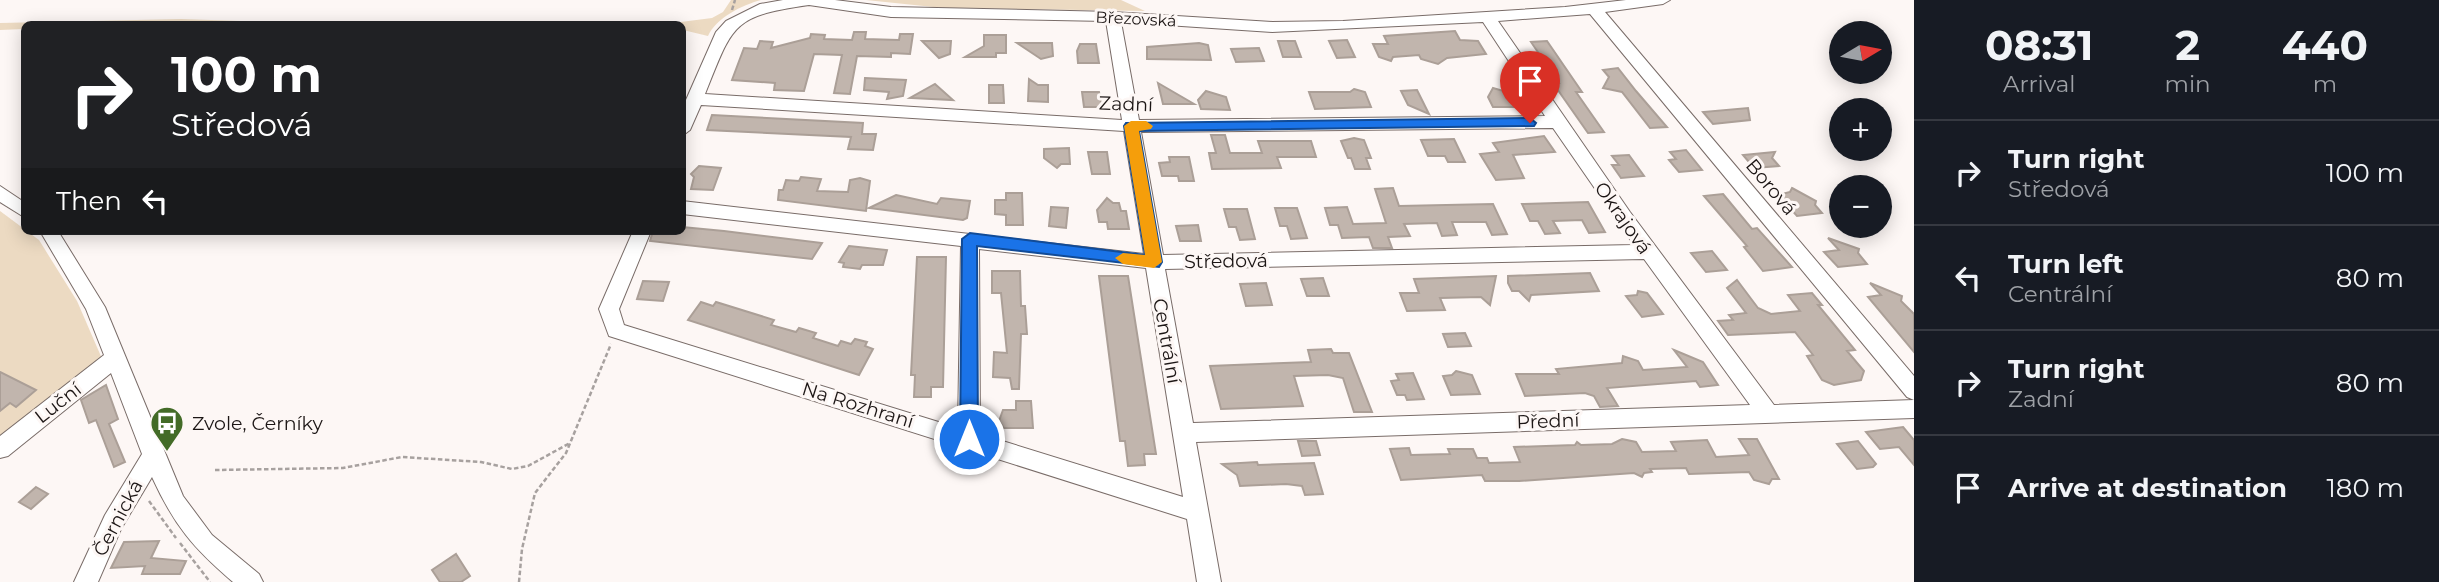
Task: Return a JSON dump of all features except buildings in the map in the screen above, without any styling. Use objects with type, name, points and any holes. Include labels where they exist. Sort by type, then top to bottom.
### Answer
[{"type":"street","name":"Březovská","points":[[686,120],[720,35],[731,24],[765,7],[788,2],[854,5],[891,12],[1113,17],[1272,27],[1595,10],[1663,0]]},
{"type":"street","name":"Borová","points":[[1595,10],[1914,391]]},
{"type":"street","name":"Okrajová","points":[[1487,16],[1556,122],[1647,252],[1768,413]]},
{"type":"street","name":"Centrální","points":[[1113,17],[1209,582]]},
{"type":"street","name":"Zadní","points":[[695,99],[1131,126],[1556,122]]},
{"type":"street","points":[[0,192],[21,209]]},
{"type":"street","name":"Středová","points":[[686,208],[1154,262],[1647,252]]},
{"type":"street","points":[[51,235],[95,307],[153,455],[175,503],[204,543],[251,582]]},
{"type":"street","points":[[617,330],[609,309],[640,235]]},
{"type":"street","points":[[969,439],[970,239]]},
{"type":"street","name":"Na Rozhraní","points":[[617,330],[1195,511]]},
{"type":"street","name":"Luční","points":[[0,449],[116,357]]},
{"type":"street","name":"Přední","points":[[1182,433],[1914,408]]},
{"type":"street","name":"Černická","points":[[86,582],[113,522],[153,455]]},
{"type":"path","points":[[519,582],[522,548],[535,494],[570,443],[617,330]]},
{"type":"path","points":[[215,470],[343,468],[402,457],[481,462],[512,469],[528,466],[570,443]]},
{"type":"shaded area","points":[[731,0],[761,0],[730,13],[717,23],[708,36],[686,31],[686,21],[712,18],[723,12]]},
{"type":"shaded area","points":[[866,0],[1121,0],[1145,11],[943,8]]},
{"type":"shaded area","points":[[181,19],[238,21],[90,21]]},
{"type":"shaded area","points":[[0,23],[21,23],[21,29],[0,30]]},
{"type":"shaded area","points":[[0,211],[21,227],[21,235],[32,235],[39,240],[77,301],[103,361],[0,443]]},
{"type":"slow traffic","points":[[1123,258],[1154,262],[1131,126],[1146,126]]},
{"type":"place","name":"Zvole, Černíky","points":[[167,453]]},
{"type":"route","points":[[969,439],[970,239],[1154,262],[1131,126],[1530,123]]}]
